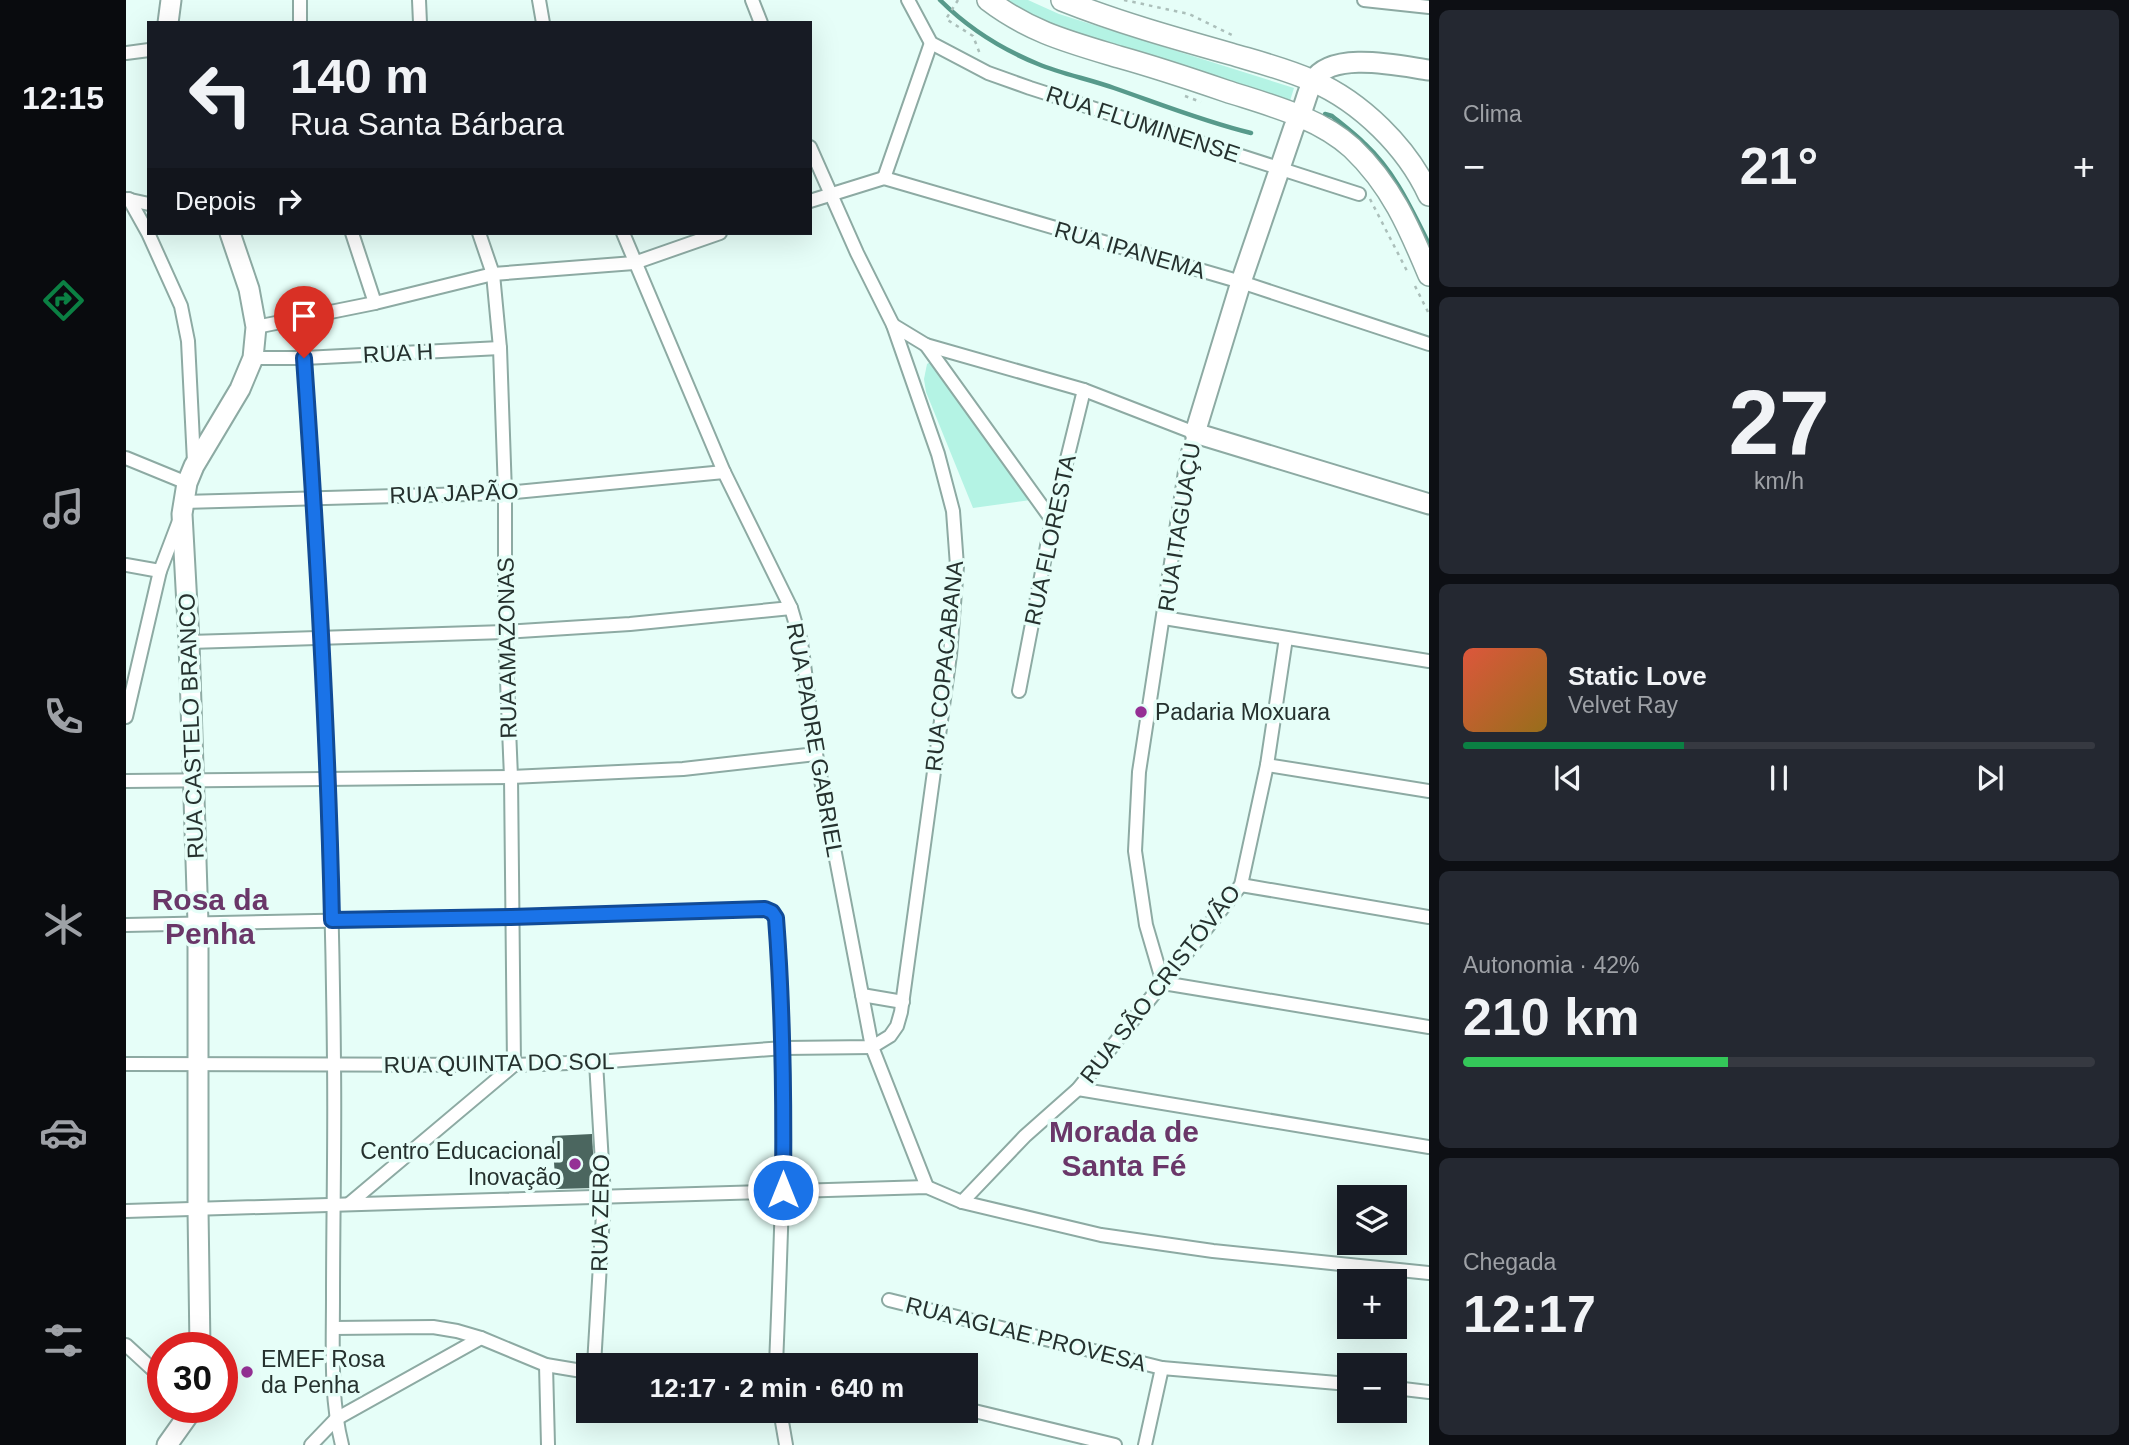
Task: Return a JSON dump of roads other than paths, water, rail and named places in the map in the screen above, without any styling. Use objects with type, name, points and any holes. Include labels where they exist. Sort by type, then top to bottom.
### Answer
[{"type":"main road","points":[[988,0],[1027,26],[1054,38],[1150,66],[1318,125],[1351,148],[1385,186],[1405,218],[1429,275]]},
{"type":"main road","points":[[1062,0],[1314,81],[1357,109],[1394,142],[1411,163],[1429,195]]},
{"type":"street","points":[[168,21],[171,0]]},
{"type":"street","points":[[300,0],[300,21]]},
{"type":"street","points":[[419,0],[420,21]]},
{"type":"street","points":[[539,0],[541,21]]},
{"type":"street","points":[[752,0],[760,21]]},
{"type":"street","points":[[812,200],[884,178],[930,43],[908,0]]},
{"type":"street","points":[[1364,0],[1429,7]]},
{"type":"street","name":"RUA FLUMINENSE","points":[[930,43],[988,73],[1364,195]]},
{"type":"street","points":[[126,53],[147,50]]},
{"type":"street","points":[[1314,81],[1330,68],[1357,61],[1429,69]]},
{"type":"street","name":"RUA ITAGUAÇU","points":[[1163,983],[1146,925],[1135,852],[1139,772],[1188,452],[1241,282],[1294,127],[1301,117],[1314,81]]},
{"type":"street","name":"RUA COPACABANA","points":[[812,152],[892,325],[938,454],[953,511],[957,566],[950,655],[902,1002],[897,1026],[890,1036],[872,1047]]},
{"type":"street","name":"RUA IPANEMA","points":[[884,178],[1241,282],[1429,344]]},
{"type":"street","points":[[128,199],[147,204]]},
{"type":"street","points":[[128,199],[147,231]]},
{"type":"street","points":[[149,235],[181,306],[188,341],[186,491]]},
{"type":"street","points":[[126,717],[160,571],[186,491],[240,389],[253,358],[256,327],[249,289],[231,235]]},
{"type":"street","points":[[353,235],[374,303]]},
{"type":"street","name":"RUA AMAZONAS","points":[[480,235],[493,274],[500,348],[505,493],[505,632],[511,777],[514,1065]]},
{"type":"street","name":"RUA PADRE GABRIEL","points":[[624,235],[724,472],[791,608],[801,642],[816,754],[872,1047],[927,1186]]},
{"type":"street","points":[[256,327],[374,303],[493,274],[634,262],[714,235]]},
{"type":"street","points":[[892,325],[926,345],[1084,390],[1195,433],[1429,504]]},
{"type":"street","points":[[926,345],[1052,520]]},
{"type":"street","name":"RUA H","points":[[253,358],[500,348]]},
{"type":"street","points":[[304,358],[328,777],[334,1066],[333,1328],[335,1419],[342,1445]]},
{"type":"street","name":"RUA FLORESTA","points":[[1019,691],[1052,520],[1084,390]]},
{"type":"street","name":"RUA JAPÃO","points":[[126,458],[186,491],[314,498],[505,493],[724,472]]},
{"type":"street","name":"RUA CASTELO BRANCO","points":[[186,491],[198,923],[200,1332]]},
{"type":"street","points":[[126,565],[160,571]]},
{"type":"street","points":[[189,642],[505,632],[630,624],[791,608]]},
{"type":"street","points":[[1164,618],[1429,661]]},
{"type":"street","name":"RUA SÃO CRISTÓVÃO","points":[[962,1202],[1025,1136],[1078,1089],[1241,886],[1268,765],[1286,638]]},
{"type":"street","points":[[126,781],[511,777],[683,769],[816,754]]},
{"type":"street","points":[[1268,765],[1429,791]]},
{"type":"street","points":[[1241,886],[1429,917]]},
{"type":"street","points":[[126,925],[765,909],[772,912],[776,918],[784,1048],[783,1190],[776,1353]]},
{"type":"street","points":[[1163,983],[1429,1027]]},
{"type":"street","points":[[862,995],[902,1002]]},
{"type":"street","name":"RUA QUINTA DO SOL","points":[[126,1065],[514,1065],[596,1062],[784,1048],[872,1047]]},
{"type":"street","name":"RUA ZERO","points":[[595,1353],[604,1197],[596,1062]]},
{"type":"street","points":[[350,1203],[514,1065]]},
{"type":"street","points":[[1078,1089],[1429,1147]]},
{"type":"street","points":[[126,1211],[927,1186],[962,1202],[1101,1235],[1213,1251],[1429,1273]]},
{"type":"street","name":"RUA AGLAE PROVESA","points":[[889,1300],[1162,1368],[1337,1383]]},
{"type":"street","points":[[333,1328],[433,1327],[457,1331],[481,1338],[546,1366],[576,1370]]},
{"type":"street","points":[[311,1445],[335,1419],[481,1338]]},
{"type":"street","points":[[126,1345],[147,1364]]},
{"type":"street","points":[[546,1366],[548,1445]]},
{"type":"street","name":"RUA AGLAE PROVESA","points":[[1145,1445],[1162,1368]]},
{"type":"street","points":[[1407,1389],[1429,1392]]},
{"type":"street","points":[[978,1412],[1115,1445]]},
{"type":"street","points":[[167,1445],[182,1423]]},
{"type":"street","points":[[782,1423],[786,1445]]},
{"type":"waterway","points":[[940,0],[986,37],[1038,64],[1251,133]]},
{"type":"waterway","points":[[1325,114],[1332,116],[1357,137],[1385,166],[1402,191],[1429,244]]},
{"type":"place","name":"Padaria Moxuara","points":[[1141,712]]},
{"type":"place","name":"Centro Educacional Inovação","points":[[575,1164]]},
{"type":"place","name":"EMEF Rosa da Penha","points":[[247,1372]]},
{"type":"district","name":"Rosa da Penha","points":[[210,916]]},
{"type":"district","name":"Morada de Santa Fé","points":[[1124,1148]]}]
